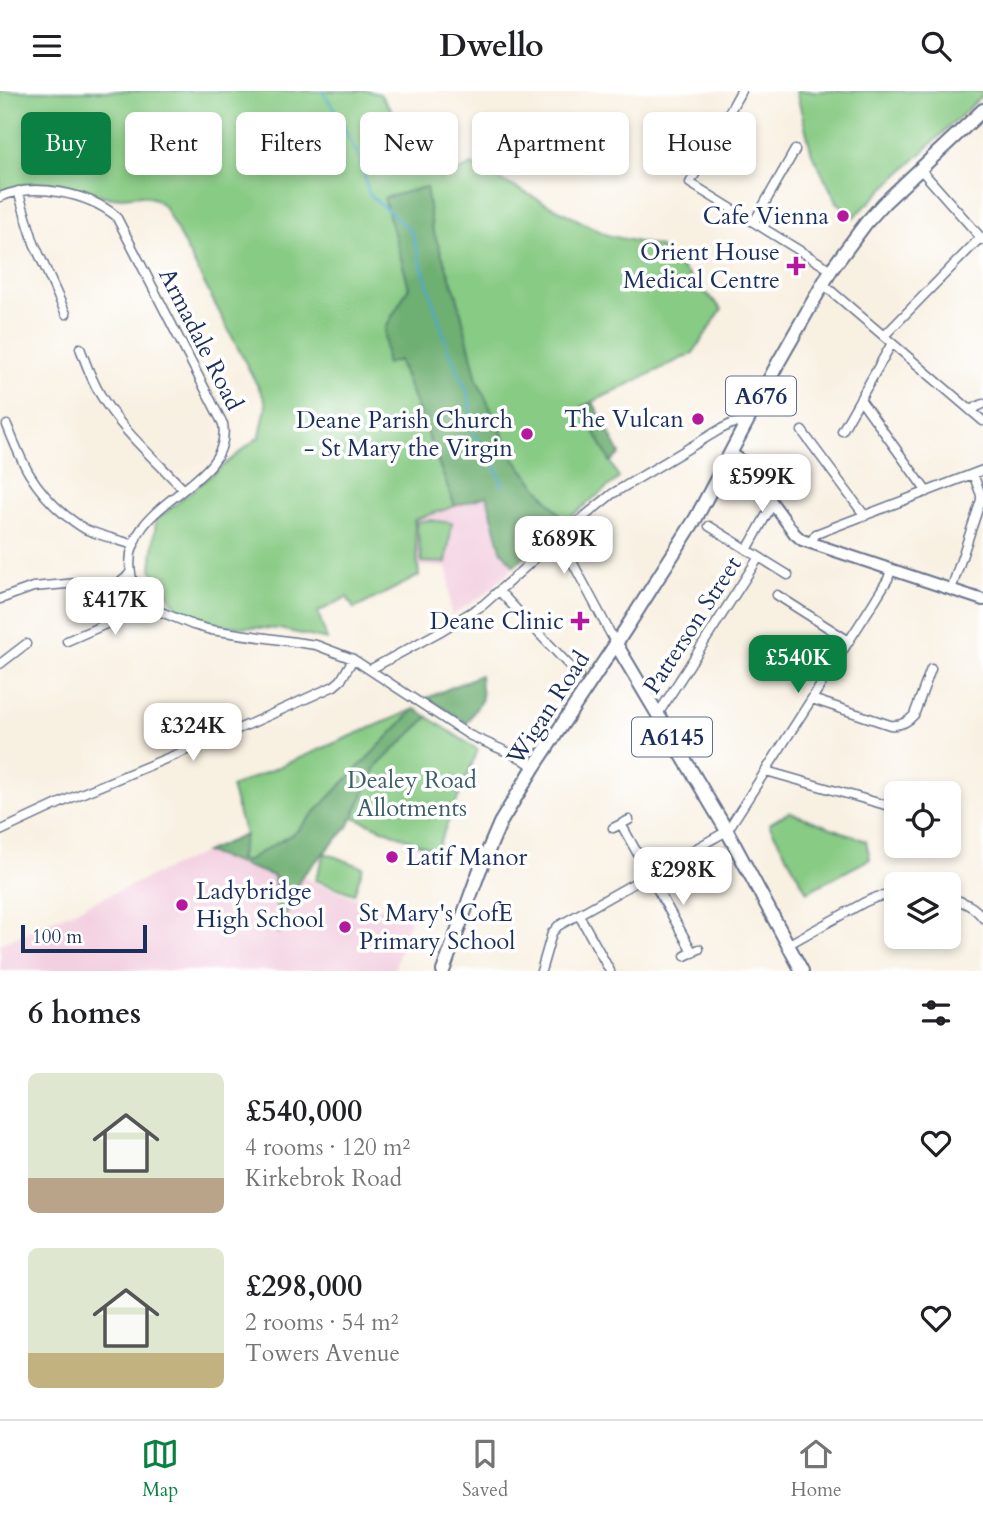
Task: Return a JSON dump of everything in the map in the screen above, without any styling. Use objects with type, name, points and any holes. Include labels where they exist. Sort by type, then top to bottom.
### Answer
[{"type":"main road","name":"Wigan Road","points":[[443,971],[496,832],[534,767],[696,518],[822,284],[866,223],[884,203],[983,110]]},
{"type":"main road","name":"A6145","points":[[616,643],[727,831],[802,971]]},
{"type":"street","points":[[729,112],[741,91]]},
{"type":"street","points":[[754,222],[795,150]]},
{"type":"street","points":[[884,336],[982,238],[921,170]]},
{"type":"street","points":[[694,175],[690,183],[831,270]]},
{"type":"street","points":[[18,191],[34,243],[66,314]]},
{"type":"street","name":"Armadale Road","points":[[0,197],[18,191],[58,193],[84,198],[107,208],[116,216],[223,424],[225,433],[217,457],[203,474],[155,512],[139,533],[130,559],[134,585],[143,605]]},
{"type":"street","points":[[822,284],[983,421]]},
{"type":"street","points":[[842,431],[892,343]]},
{"type":"street","points":[[80,348],[93,380],[111,411],[183,489]]},
{"type":"street","points":[[860,399],[927,492]]},
{"type":"street","points":[[970,410],[983,404]]},
{"type":"street","points":[[371,669],[471,613],[500,592],[559,537],[612,494],[719,430],[731,424],[748,421]]},
{"type":"street","points":[[7,425],[25,469],[51,502],[75,523],[134,545]]},
{"type":"street","points":[[802,431],[864,516]]},
{"type":"street","points":[[730,453],[741,460],[797,536],[810,543],[983,600]]},
{"type":"street","points":[[810,543],[816,534],[983,470]]},
{"type":"street","points":[[951,590],[981,500],[973,474]]},
{"type":"street","points":[[747,549],[773,503]]},
{"type":"street","points":[[709,526],[788,575]]},
{"type":"street","points":[[559,537],[616,643]]},
{"type":"street","name":"Patterson Street","points":[[658,714],[759,557]]},
{"type":"street","points":[[541,971],[554,929],[727,831],[888,579],[891,570]]},
{"type":"street","points":[[105,589],[120,583],[131,572]]},
{"type":"street","points":[[0,599],[33,587],[78,583],[105,589],[211,630],[316,645],[371,669],[469,735],[521,758],[534,767]]},
{"type":"street","points":[[500,592],[558,660],[579,676]]},
{"type":"street","points":[[777,595],[849,641]]},
{"type":"street","points":[[67,641],[122,617],[134,601]]},
{"type":"street","points":[[0,664],[26,644]]},
{"type":"street","points":[[0,831],[334,685],[341,680],[353,659]]},
{"type":"street","points":[[812,699],[890,725],[901,725],[914,715],[931,669]]},
{"type":"street","points":[[766,771],[884,804]]},
{"type":"street","points":[[621,824],[692,953]]},
{"type":"street","points":[[789,944],[856,906],[884,896]]},
{"type":"street","points":[[961,902],[979,912],[983,918]]},
{"type":"street","points":[[579,915],[610,971]]},
{"type":"shaded area","points":[[487,495],[501,550],[514,566],[488,592],[451,616],[448,568],[418,566],[414,520]]},
{"type":"shaded area","name":"Ladybridge High School","points":[[205,852],[275,876],[280,932],[301,877],[410,919],[394,971],[0,971],[0,944]]},
{"type":"green space","points":[[0,91],[367,91],[380,94],[393,112],[360,112],[360,175],[438,175],[441,179],[458,175],[458,171],[472,165],[472,175],[491,175],[607,235],[660,247],[722,309],[693,353],[582,407],[619,478],[565,521],[514,459],[477,380],[457,296],[432,228],[426,187],[385,198],[409,287],[385,329],[386,363],[398,359],[455,506],[414,520],[419,576],[354,609],[347,597],[318,612],[327,640],[279,629],[226,626],[178,609],[151,569],[156,520],[260,436],[265,400],[164,206],[155,199],[142,195],[111,198],[57,183],[26,184],[0,192]]},
{"type":"green space","points":[[796,91],[983,91],[983,95],[854,217],[837,202],[812,154]]},
{"type":"green space","points":[[426,187],[432,228],[457,296],[477,380],[514,459],[565,521],[514,566],[501,550],[487,496],[455,506],[399,360],[386,364],[385,329],[409,287],[384,198]]},
{"type":"green space","points":[[593,402],[620,454],[610,462],[582,407]]},
{"type":"green space","points":[[430,520],[452,523],[446,563],[422,562],[416,522]]},
{"type":"green space","points":[[480,675],[482,699],[467,723],[427,698]]},
{"type":"green space","points":[[415,709],[296,832],[244,862],[239,860],[245,835],[231,787]]},
{"type":"green space","points":[[415,709],[428,717],[377,766],[348,827],[301,877],[279,934],[274,876],[205,852],[245,835],[239,859],[244,862],[296,832]]},
{"type":"green space","name":"Dealey Road Allotments","points":[[428,717],[478,750],[436,851],[353,817],[377,766]]},
{"type":"green space","points":[[789,812],[866,841],[870,859],[807,892],[769,824]]},
{"type":"green space","points":[[325,853],[363,867],[354,894],[315,880]]},
{"type":"waterway","points":[[322,91],[336,111],[361,162],[369,194],[411,231],[448,349],[469,395],[473,433],[492,457],[503,486]]},
{"type":"place","name":"Cafe Vienna","points":[[843,216]]},
{"type":"place","name":"Orient House Medical Centre","points":[[796,266]]},
{"type":"place","name":"The Vulcan","points":[[698,419]]},
{"type":"place","name":"Deane Parish Church - St Mary the Virgin","points":[[527,434]]},
{"type":"place","name":"Deane Clinic","points":[[580,621]]},
{"type":"place","name":"Latif Manor","points":[[392,857]]},
{"type":"place","name":"Ladybridge High School","points":[[182,905]]},
{"type":"place","name":"St Mary's CofE Primary School","points":[[345,927]]}]
